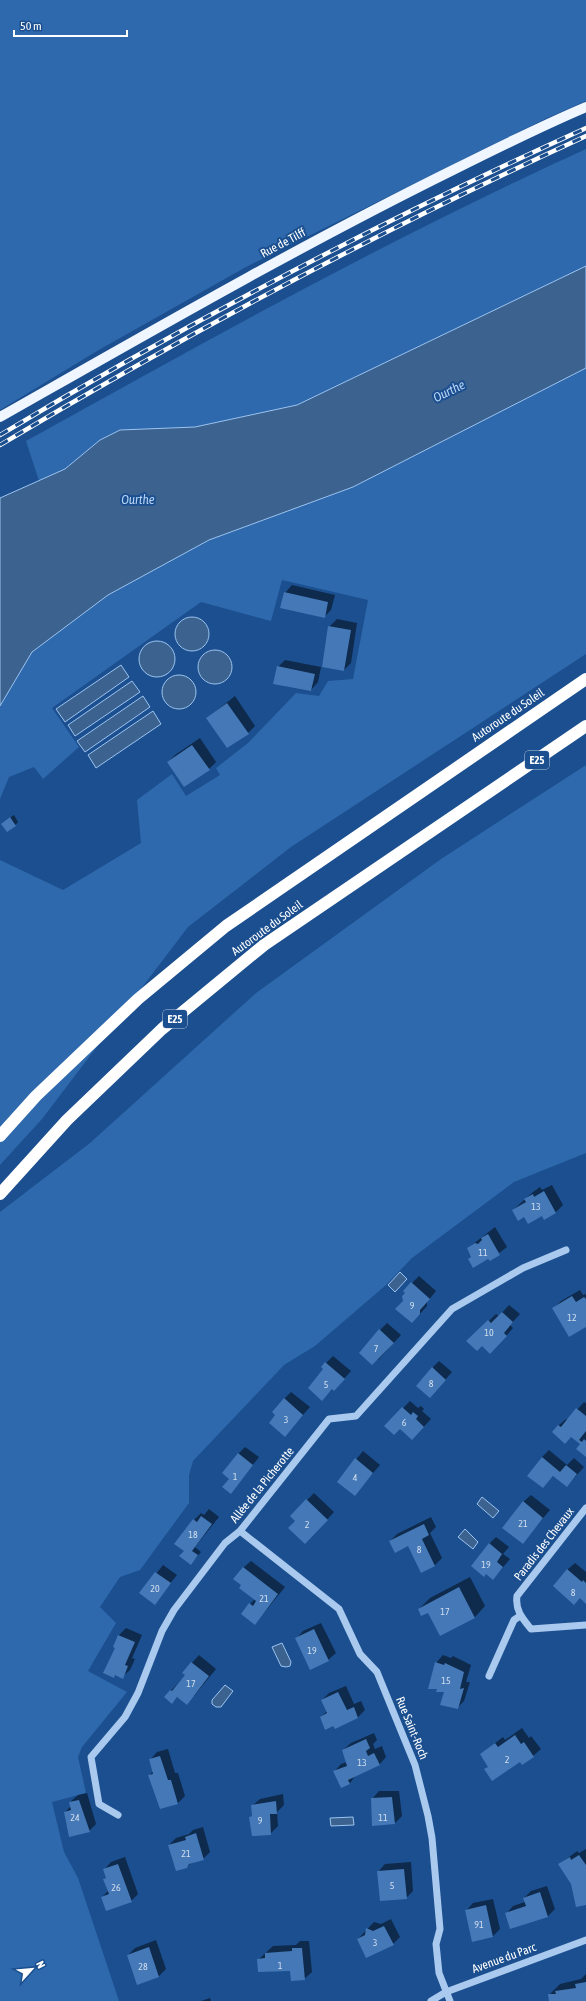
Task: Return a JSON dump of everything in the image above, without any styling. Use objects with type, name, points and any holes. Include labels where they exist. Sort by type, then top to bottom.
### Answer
[{"type":"highway","name":"Autoroute du Soleil","points":[[0,1136],[36,1096],[138,999],[226,926],[586,679]]},
{"type":"highway","name":"Autoroute du Soleil","points":[[0,1194],[67,1120],[162,1029],[264,945],[586,726]]},
{"type":"main road","name":"Rue de Tilff","points":[[0,417],[214,296],[386,203],[547,124],[586,107]]},
{"type":"street","name":"Allée de la Picherotte","points":[[118,1816],[99,1804],[91,1756],[124,1717],[138,1693],[162,1631],[174,1610],[225,1543],[240,1531],[329,1419],[356,1416],[452,1309],[523,1268],[566,1250]]},
{"type":"street","name":"Paradis des Chevaux","points":[[520,1616],[516,1604],[517,1596],[586,1508]]},
{"type":"street","name":"Rue Saint-Roch","points":[[240,1531],[339,1609],[360,1654],[377,1672],[415,1765],[428,1816],[432,1838],[440,1928],[436,1944],[439,1973],[450,2001]]},
{"type":"street","points":[[489,1676],[514,1620],[520,1616],[531,1629],[586,1625]]},
{"type":"street","name":"Avenue du Parc","points":[[431,2001],[446,1992],[586,1940]]},
{"type":"shaded area","points":[[0,0],[586,0],[586,101],[545,119],[246,267],[97,351],[0,410]]},
{"type":"shaded area","points":[[586,149],[586,266],[297,405],[195,427],[120,430],[100,440],[65,469],[39,481],[26,441],[303,289],[443,217]]},
{"type":"shaded area","points":[[586,368],[586,654],[291,847],[188,927],[42,1119],[0,1165],[0,860],[63,890],[141,843],[137,800],[172,774],[186,796],[220,775],[216,768],[248,743],[296,693],[319,696],[328,681],[353,679],[368,600],[282,580],[271,621],[201,602],[52,708],[79,747],[43,779],[34,767],[9,777],[0,799],[0,706],[32,652],[108,595],[209,540],[353,487]]},
{"type":"shaded area","points":[[586,765],[586,1153],[514,1182],[412,1258],[386,1285],[315,1346],[284,1365],[193,1461],[189,1475],[189,1503],[140,1570],[120,1577],[100,1607],[116,1623],[88,1671],[127,1692],[82,1747],[78,1757],[86,1793],[52,1802],[64,1852],[78,1878],[119,2001],[0,2001],[0,1212],[90,1143],[256,993],[441,859]]},
{"type":"water","name":"Ourthe","points":[[586,266],[586,368],[353,487],[209,540],[108,595],[32,652],[0,706],[0,498],[65,469],[100,440],[120,430],[195,427],[297,405]]},
{"type":"water","points":[[195,617],[202,619],[207,624],[209,634],[207,644],[202,649],[189,651],[182,649],[177,644],[175,631],[177,624],[182,619]]},
{"type":"water","points":[[157,641],[167,644],[172,649],[175,659],[172,669],[167,674],[157,677],[147,674],[142,669],[139,659],[142,649],[147,644]]},
{"type":"water","points":[[212,650],[218,650],[222,651],[229,657],[232,667],[231,674],[225,681],[218,684],[212,684],[208,683],[201,677],[198,670],[198,664],[199,660],[205,653]]},
{"type":"water","points":[[121,665],[129,677],[65,722],[56,709]]},
{"type":"water","points":[[176,675],[182,675],[186,676],[193,682],[196,692],[195,699],[189,706],[182,709],[176,709],[172,708],[165,702],[162,695],[162,689],[163,685],[169,678]]},
{"type":"water","points":[[132,681],[140,692],[75,736],[68,725]]},
{"type":"water","points":[[143,696],[150,707],[85,752],[77,741]]},
{"type":"water","points":[[153,711],[161,724],[96,768],[88,755]]},
{"type":"water","points":[[400,1272],[407,1279],[395,1292],[388,1285]]},
{"type":"water","points":[[482,1497],[499,1511],[493,1518],[477,1504]]},
{"type":"water","points":[[465,1529],[478,1542],[473,1549],[458,1537]]},
{"type":"water","points":[[282,1643],[291,1662],[290,1666],[281,1666],[272,1647]]},
{"type":"water","points":[[225,1685],[233,1691],[221,1707],[216,1707],[212,1704],[212,1700]]},
{"type":"water","points":[[353,1817],[354,1825],[331,1826],[330,1818]]},
{"type":"building","points":[[284,592],[328,602],[325,618],[280,608]]},
{"type":"building","points":[[328,626],[351,630],[344,671],[322,667]]},
{"type":"building","points":[[277,666],[315,674],[311,691],[273,684]]},
{"type":"building","points":[[227,703],[249,734],[227,748],[206,718]]},
{"type":"building","points":[[192,745],[210,770],[184,787],[167,762]]},
{"type":"building","points":[[10,817],[16,826],[7,832],[1,824]]},
{"type":"building","points":[[544,1191],[556,1213],[544,1220],[542,1216],[528,1224],[524,1217],[518,1221],[512,1210],[526,1202],[524,1199],[533,1194],[534,1197]]},
{"type":"building","points":[[488,1234],[500,1255],[490,1261],[488,1259],[473,1268],[468,1259],[471,1257],[467,1248],[475,1243],[478,1244],[482,1240],[481,1238]]},
{"type":"building","points":[[411,1282],[430,1299],[420,1310],[420,1314],[412,1323],[395,1309],[403,1301],[402,1296],[405,1293],[403,1291]]},
{"type":"building","points":[[572,1296],[576,1302],[584,1297],[586,1299],[586,1327],[569,1337],[552,1308]]},
{"type":"building","points":[[502,1312],[513,1322],[504,1333],[507,1336],[490,1354],[482,1346],[477,1351],[466,1341],[488,1320],[491,1323]]},
{"type":"building","points":[[379,1329],[394,1343],[372,1365],[359,1353]]},
{"type":"building","points":[[325,1362],[345,1379],[334,1391],[332,1389],[322,1401],[308,1388],[323,1369],[321,1367]]},
{"type":"building","points":[[432,1367],[446,1380],[430,1398],[416,1386]]},
{"type":"building","points":[[284,1398],[303,1415],[285,1437],[269,1423],[275,1415],[272,1412]]},
{"type":"building","points":[[402,1407],[411,1415],[413,1412],[418,1416],[416,1419],[424,1427],[412,1440],[400,1429],[394,1435],[384,1426]]},
{"type":"building","points":[[576,1408],[586,1416],[586,1431],[579,1440],[582,1442],[584,1439],[586,1441],[586,1457],[576,1449],[580,1444],[571,1437],[565,1444],[552,1432],[558,1425],[561,1427]]},
{"type":"building","points":[[238,1453],[253,1465],[231,1494],[222,1487],[229,1479],[222,1473]]},
{"type":"building","points":[[542,1457],[560,1472],[566,1465],[577,1474],[567,1487],[553,1476],[543,1488],[527,1476]]},
{"type":"building","points":[[355,1458],[373,1473],[355,1496],[337,1482]]},
{"type":"building","points":[[306,1499],[328,1520],[305,1544],[288,1528],[295,1521],[290,1516]]},
{"type":"building","points":[[523,1501],[543,1518],[523,1544],[502,1528]]},
{"type":"building","points":[[201,1516],[212,1524],[192,1551],[198,1555],[191,1565],[179,1556],[184,1551],[174,1544],[193,1519],[197,1522]]},
{"type":"building","points":[[424,1524],[429,1535],[422,1539],[435,1566],[421,1573],[408,1546],[395,1553],[389,1541]]},
{"type":"building","points":[[489,1543],[502,1554],[497,1562],[503,1567],[493,1580],[486,1574],[484,1577],[471,1566]]},
{"type":"building","points":[[243,1567],[278,1594],[255,1625],[241,1614],[249,1603],[253,1606],[256,1601],[239,1588],[241,1585],[233,1579]]},
{"type":"building","points":[[567,1569],[582,1582],[583,1580],[586,1583],[586,1604],[580,1598],[574,1605],[553,1586]]},
{"type":"building","points":[[155,1572],[171,1583],[155,1605],[139,1593]]},
{"type":"building","points":[[459,1587],[475,1618],[440,1636],[428,1613],[421,1616],[418,1609]]},
{"type":"building","points":[[314,1629],[329,1661],[310,1670],[295,1638]]},
{"type":"building","points":[[118,1635],[135,1642],[125,1665],[128,1666],[123,1679],[115,1675],[114,1678],[103,1673],[115,1648],[113,1647]]},
{"type":"building","points":[[191,1662],[209,1676],[187,1705],[177,1697],[172,1704],[164,1697],[170,1690],[172,1691],[185,1675],[182,1673]]},
{"type":"building","points":[[435,1662],[444,1665],[445,1663],[464,1672],[460,1689],[464,1688],[458,1709],[440,1705],[444,1692],[436,1692],[437,1689],[428,1689]]},
{"type":"building","points":[[338,1692],[347,1710],[354,1707],[358,1718],[335,1729],[333,1726],[325,1730],[320,1717],[327,1713],[321,1700]]},
{"type":"building","points":[[515,1735],[521,1744],[524,1742],[534,1757],[522,1765],[520,1762],[492,1781],[484,1769],[488,1767],[480,1754],[495,1743],[498,1747]]},
{"type":"building","points":[[366,1739],[370,1748],[366,1751],[368,1756],[374,1753],[380,1765],[348,1780],[350,1784],[341,1788],[333,1771],[347,1766],[342,1750]]},
{"type":"building","points":[[160,1756],[168,1780],[171,1780],[178,1804],[160,1809],[148,1775],[153,1774],[149,1759]]},
{"type":"building","points":[[392,1797],[395,1824],[372,1826],[371,1798]]},
{"type":"building","points":[[79,1800],[90,1832],[69,1837],[64,1812],[71,1810],[69,1802]]},
{"type":"building","points":[[276,1801],[277,1814],[270,1814],[271,1835],[252,1836],[249,1817],[252,1816],[251,1805]]},
{"type":"building","points":[[196,1833],[204,1860],[189,1864],[187,1868],[176,1871],[168,1845],[186,1840],[185,1837]]},
{"type":"building","points":[[579,1855],[586,1865],[586,1905],[576,1907],[571,1884],[558,1864],[570,1857],[571,1860]]},
{"type":"building","points":[[118,1864],[132,1902],[106,1911],[101,1897],[109,1894],[103,1879],[106,1878],[103,1869]]},
{"type":"building","points":[[404,1869],[407,1899],[380,1901],[377,1871]]},
{"type":"building","points":[[540,1892],[548,1917],[510,1929],[505,1913],[526,1906],[523,1898]]},
{"type":"building","points":[[486,1905],[493,1937],[472,1942],[465,1910]]},
{"type":"building","points":[[384,1926],[394,1945],[366,1958],[357,1939],[365,1935],[366,1928],[373,1931]]},
{"type":"building","points":[[149,1947],[159,1977],[137,1985],[127,1955]]},
{"type":"building","points":[[292,1948],[302,1948],[305,1980],[291,1981],[290,1971],[258,1972],[257,1959],[265,1958],[265,1953],[292,1951]]},
{"type":"building","points":[[586,1982],[586,2001],[549,2001],[548,1994],[556,1994],[555,1991],[576,1988],[575,1984]]},
{"type":"railway","points":[[0,435],[143,352],[288,273],[436,198],[586,128]]},
{"type":"railway","points":[[0,445],[143,362],[362,244],[586,136]]}]
